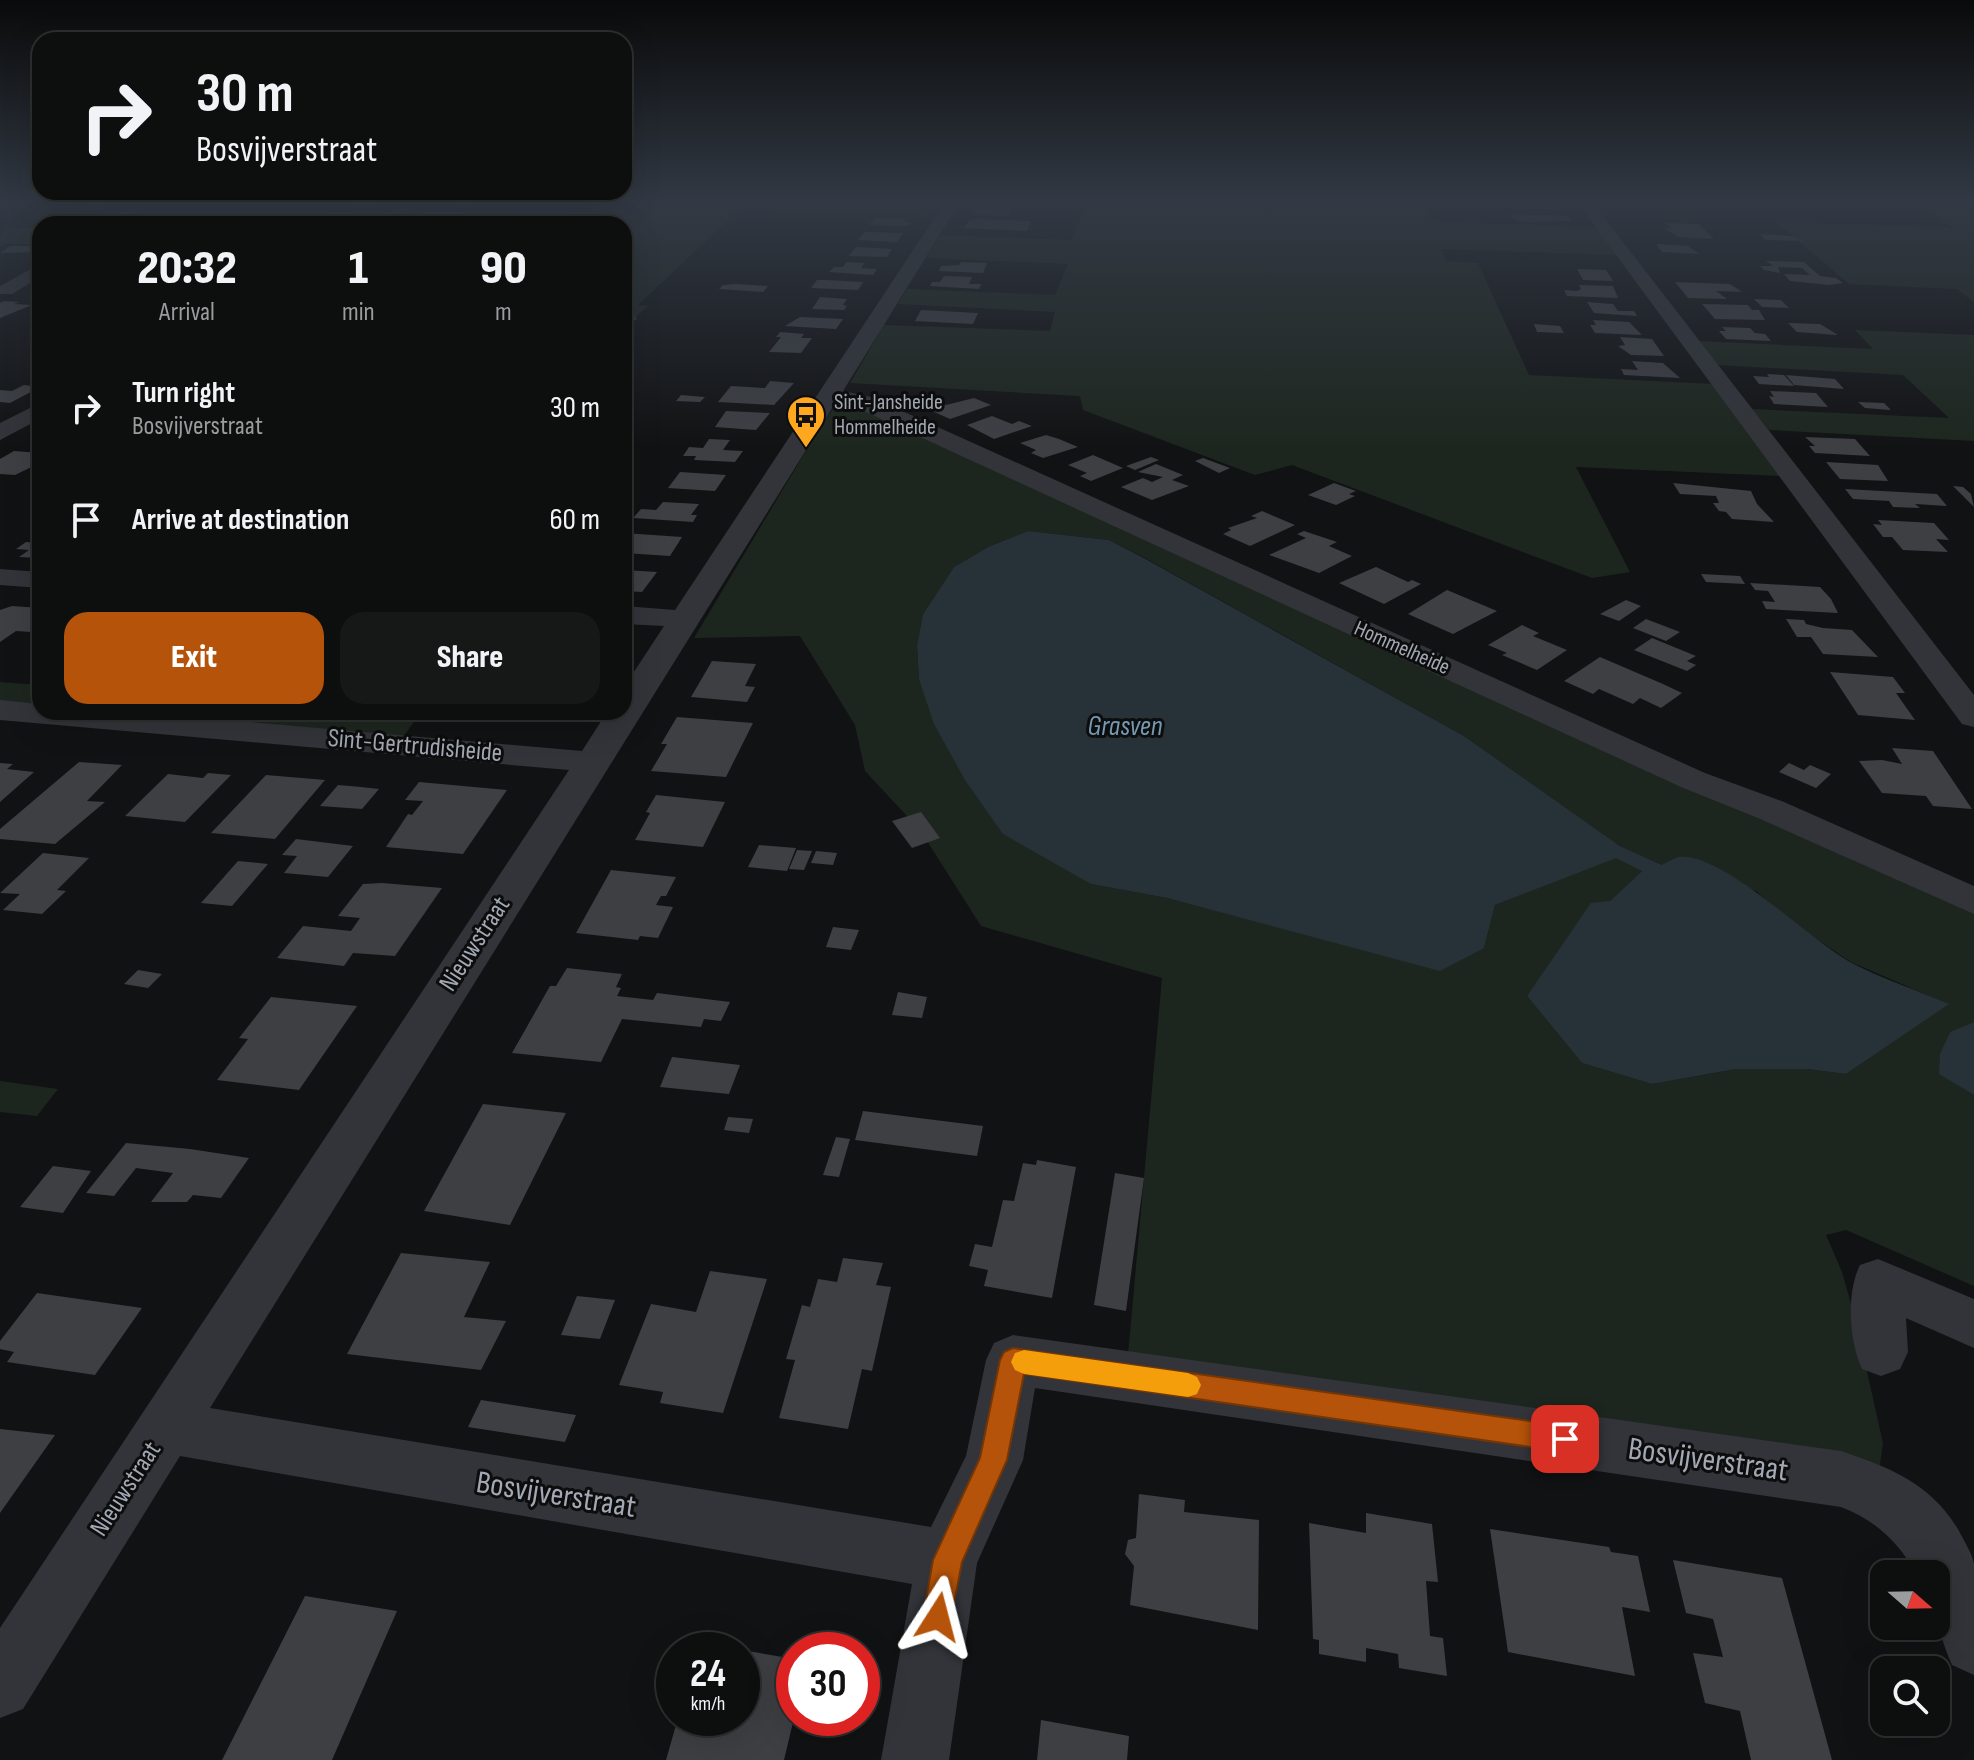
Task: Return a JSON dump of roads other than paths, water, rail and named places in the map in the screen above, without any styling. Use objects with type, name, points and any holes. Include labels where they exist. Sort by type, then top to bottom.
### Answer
[{"type":"street","name":"Nieuwstraat","points":[[632,700],[900,284]]},
{"type":"street","points":[[1646,284],[1974,717]]},
{"type":"street","points":[[3,290],[32,292]]},
{"type":"street","name":"Hommelheide","points":[[830,394],[877,408],[1693,780],[1771,810],[1974,901]]},
{"type":"street","points":[[0,434],[32,415]]},
{"type":"street","points":[[0,434],[32,437]]},
{"type":"street","points":[[0,577],[32,579]]},
{"type":"street","points":[[632,616],[685,619]]},
{"type":"street","name":"Sint-Gertrudisheide","points":[[0,710],[32,713]]},
{"type":"street","name":"Sint-Gertrudisheide","points":[[114,720],[592,762]]},
{"type":"street","name":"Nieuwstraat","points":[[0,1686],[619,720]]},
{"type":"street","points":[[1881,1352],[1878,1281],[1974,1324]]},
{"type":"street","name":"Bosvijverstraat","points":[[915,1760],[947,1560],[994,1460],[1013,1360],[1841,1479],[1871,1487],[1896,1501],[1919,1523],[1940,1552],[1974,1643]]},
{"type":"street","name":"Bosvijverstraat","points":[[165,1427],[947,1560]]},
{"type":"water","name":"Grasven","points":[[1028,531],[1109,540],[1464,736],[1620,846],[1662,865],[1679,857],[1698,859],[1719,869],[1852,963],[1949,1004],[1846,1074],[1808,1069],[1736,1069],[1652,1084],[1582,1063],[1527,996],[1591,903],[1610,901],[1642,871],[1616,858],[1495,905],[1484,948],[1440,971],[1167,898],[1091,884],[1003,834],[965,780],[934,724],[919,679],[917,645],[923,614],[954,567],[988,547]]},
{"type":"water","points":[[1974,1022],[1974,1095],[1939,1074],[1940,1054],[1950,1032]]},
{"type":"place","name":"Sint-Jansheide Hommelheide","points":[[806,449]]}]
